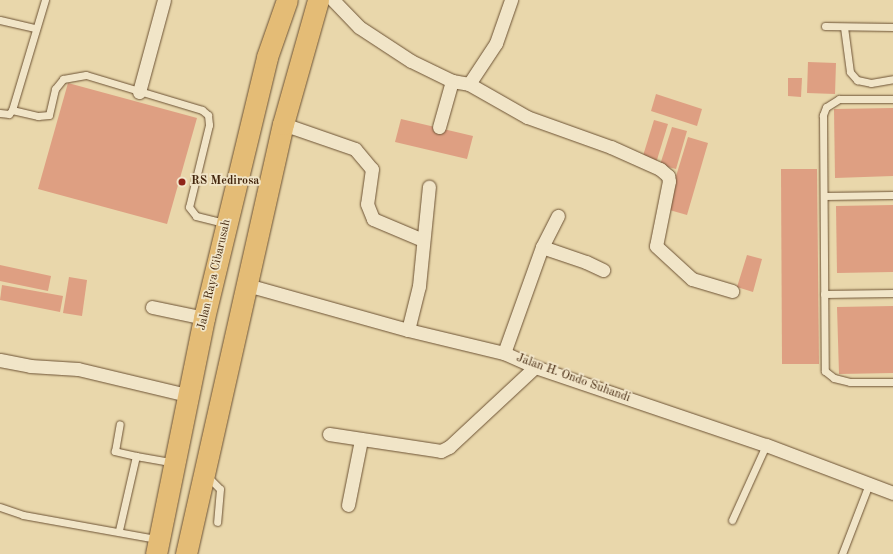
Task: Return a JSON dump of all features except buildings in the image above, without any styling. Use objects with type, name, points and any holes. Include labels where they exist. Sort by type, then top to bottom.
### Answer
[{"type":"main road","name":"Jalan Raya Cibarusah","points":[[158,547],[187,395],[204,318],[267,57],[287,0]]},
{"type":"main road","points":[[186,554],[283,124],[318,0]]},
{"type":"street","points":[[139,92],[164,0]]},
{"type":"street","points":[[333,0],[359,27],[411,60],[452,81],[469,84],[527,117],[611,147],[660,169],[668,176],[669,181],[656,246],[692,278],[732,291]]},
{"type":"street","points":[[469,84],[496,43],[511,0]]},
{"type":"street","points":[[439,127],[452,81]]},
{"type":"street","points":[[283,124],[355,149],[372,169],[367,204],[373,219],[423,240]]},
{"type":"street","points":[[408,330],[419,286],[429,186]]},
{"type":"street","points":[[504,353],[542,247],[558,216]]},
{"type":"street","points":[[542,247],[579,259],[603,270]]},
{"type":"street","name":"Jalan H. Ondo Suhandi","points":[[247,285],[408,330],[504,353],[535,367],[766,445],[893,493]]},
{"type":"street","points":[[152,307],[204,318]]},
{"type":"street","points":[[0,360],[30,366],[78,369],[187,395]]},
{"type":"street","points":[[329,434],[441,451],[449,447],[535,367]]},
{"type":"street","points":[[348,505],[361,440]]},
{"type":"lane","points":[[0,113],[9,114],[12,110],[35,28],[45,0]]},
{"type":"lane","points":[[0,20],[35,28]]},
{"type":"lane","points":[[825,26],[893,27]]},
{"type":"lane","points":[[844,27],[850,72],[857,80],[871,83],[893,80]]},
{"type":"lane","points":[[12,110],[38,116],[48,114],[56,89],[63,79],[73,76],[86,75],[139,92],[194,106],[208,115],[209,125],[190,207],[196,216],[227,224]]},
{"type":"lane","points":[[893,99],[839,100],[826,107],[823,114],[825,372],[828,375],[850,382],[893,382]]},
{"type":"lane","points":[[824,196],[893,195]]},
{"type":"lane","points":[[824,294],[893,293]]},
{"type":"lane","points":[[120,424],[114,451],[174,463]]},
{"type":"lane","points":[[732,520],[766,445]]},
{"type":"lane","points":[[119,530],[136,456]]},
{"type":"lane","points":[[204,473],[220,489],[217,522]]},
{"type":"lane","points":[[842,554],[869,484]]},
{"type":"lane","points":[[0,507],[23,515],[119,530],[158,547]]},
{"type":"place","name":"RS Medirosa","points":[[182,182]]}]
